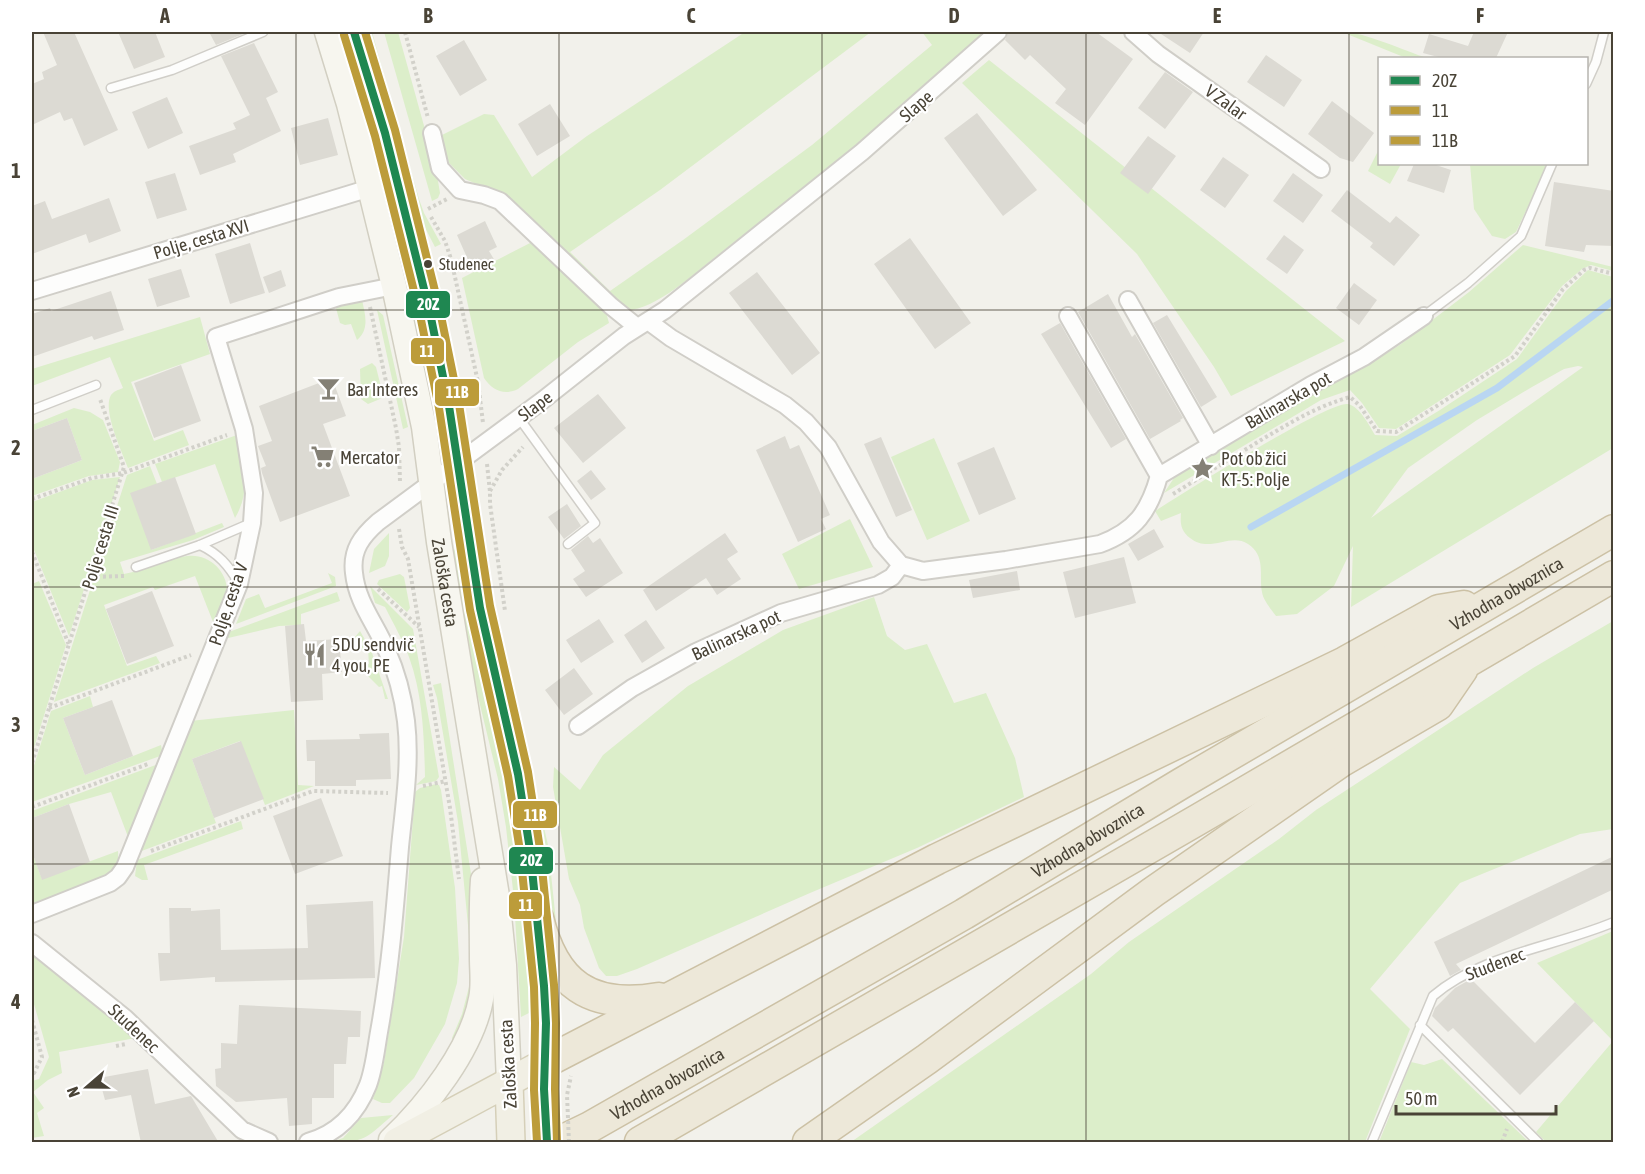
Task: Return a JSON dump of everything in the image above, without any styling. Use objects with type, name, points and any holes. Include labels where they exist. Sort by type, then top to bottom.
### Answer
[{"type":"highway","name":"Vzhodna obvoznica","points":[[559,1143],[964,914],[1182,783],[1614,530]]},
{"type":"highway","name":"Vzhodna obvoznica","points":[[640,1143],[1614,576]]},
{"type":"highway","points":[[554,1076],[682,993],[938,859],[1345,662],[1439,609],[1494,602]]},
{"type":"highway","points":[[808,1143],[927,1059],[1154,892],[1342,761],[1438,705],[1468,662]]},
{"type":"highway","points":[[538,918],[552,959],[572,982],[589,994],[613,1000],[636,1001],[682,993]]},
{"type":"main road","name":"Zaloška cesta","points":[[327,32],[349,104],[370,188],[394,286],[424,427],[497,896],[504,965],[511,1143]]},
{"type":"main road","name":"Zaloška cesta","points":[[354,32],[385,133],[419,268],[449,406],[480,608],[518,774],[530,850],[554,1076],[547,1143]]},
{"type":"main road","points":[[388,1143],[420,1111],[435,1092],[459,1054],[479,1009],[482,989],[482,899],[486,826]]},
{"type":"main road","points":[[397,1143],[554,1076]]},
{"type":"street","name":"Slape","points":[[308,1143],[328,1135],[344,1123],[358,1106],[368,1084],[386,993],[407,779],[406,721],[400,689],[387,651],[357,593],[353,563],[357,546],[368,531],[642,324],[665,310],[862,152],[998,32]]},
{"type":"street","name":"V Zalar","points":[[1133,32],[1158,54],[1322,170]]},
{"type":"street","points":[[432,133],[440,168],[460,190],[500,201],[611,306],[671,338],[785,405],[806,422],[828,447],[881,542],[901,564],[923,571],[1100,544],[1132,527],[1148,506],[1159,476],[1068,316]]},
{"type":"street","name":"Polje, cesta XVI","points":[[32,291],[370,188]]},
{"type":"street","name":"Polje, cesta V","points":[[32,914],[110,883],[118,877],[128,860],[239,584],[252,523],[254,494],[244,429],[216,337],[339,297],[394,286]]},
{"type":"street","points":[[1128,300],[1211,446]]},
{"type":"street","name":"Balinarska pot","points":[[1159,476],[1311,385],[1364,357],[1424,316]]},
{"type":"street","name":"Balinarska pot","points":[[578,726],[632,688],[696,652],[781,613],[878,585],[892,577],[901,564]]},
{"type":"street","name":"Studenec","points":[[32,943],[125,1018],[242,1130],[269,1143]]},
{"type":"lane","points":[[111,88],[172,70],[263,32]]},
{"type":"lane","points":[[1588,82],[1604,32]]},
{"type":"lane","points":[[1424,316],[1468,283],[1521,236],[1552,165]]},
{"type":"lane","points":[[32,410],[96,385]]},
{"type":"lane","points":[[519,418],[595,523],[568,544]]},
{"type":"lane","points":[[136,567],[200,545],[252,523]]},
{"type":"lane","points":[[200,545],[218,554],[239,584]]},
{"type":"lane","name":"Studenec","points":[[1372,1143],[1433,996],[1448,983],[1475,969],[1614,922]]},
{"type":"lane","points":[[1420,1025],[1538,1143]]},
{"type":"path","points":[[405,32],[432,133]]},
{"type":"path","points":[[426,203],[445,241],[478,382],[482,411]]},
{"type":"path","points":[[428,209],[440,204]]},
{"type":"path","points":[[1148,506],[1286,426],[1330,403],[1350,397],[1360,406],[1377,431],[1396,432],[1515,356],[1563,289],[1584,270],[1590,268],[1614,274]]},
{"type":"path","points":[[369,303],[399,447],[400,486]]},
{"type":"path","points":[[96,385],[124,467],[123,473]]},
{"type":"path","points":[[32,499],[92,478],[123,473],[244,429]]},
{"type":"path","points":[[486,463],[490,504]]},
{"type":"path","name":"Polje cesta III","points":[[32,763],[123,473]]},
{"type":"path","name":"Zaloška cesta","points":[[399,529],[402,547],[408,559],[446,781],[460,882]]},
{"type":"path","points":[[32,552],[69,646]]},
{"type":"path","points":[[91,577],[124,576],[132,573],[136,567]]},
{"type":"path","points":[[376,587],[419,628]]},
{"type":"path","points":[[48,708],[214,646]]},
{"type":"path","points":[[427,676],[434,675]]},
{"type":"path","points":[[32,807],[171,755]]},
{"type":"path","points":[[416,787],[446,781]]},
{"type":"path","points":[[128,860],[313,791],[383,794],[395,792]]},
{"type":"path","points":[[32,1020],[42,1057],[32,1074]]},
{"type":"path","points":[[554,1076],[567,1095],[568,1143]]},
{"type":"green space","points":[[338,32],[343,32],[379,153],[437,397],[433,400],[388,215]]},
{"type":"green space","points":[[365,32],[372,32],[419,199],[441,244],[435,247],[419,216]]},
{"type":"green space","points":[[384,32],[398,32],[436,169],[440,193],[438,198],[432,201]]},
{"type":"green space","points":[[745,32],[871,32],[660,190],[570,252],[610,291],[812,145],[932,45],[922,32],[987,32],[791,198],[677,287],[639,308],[627,310],[504,196],[465,179],[449,163],[440,140],[442,135],[484,114],[494,115],[532,177],[587,136]]},
{"type":"green space","points":[[1342,32],[1372,38],[1424,57],[1404,57]]},
{"type":"green space","points":[[989,60],[1345,341],[1231,396],[1214,367],[1137,254],[962,83]]},
{"type":"green space","points":[[1378,151],[1378,165],[1400,165],[1390,184],[1368,171]]},
{"type":"green space","points":[[1470,165],[1548,165],[1516,232],[1505,239],[1492,236],[1474,209]]},
{"type":"green space","points":[[534,241],[605,309],[609,323],[578,342],[518,389],[503,392],[495,389],[484,378],[462,278]]},
{"type":"green space","points":[[1523,245],[1613,267],[1613,271],[1591,265],[1582,269],[1562,286],[1510,355],[1396,429],[1379,428],[1350,390],[1321,400],[1164,493],[1176,475],[1401,344],[1469,292]]},
{"type":"green space","points":[[1588,270],[1613,277],[1613,448],[1351,607],[1353,546],[1334,586],[1297,614],[1276,616],[1263,595],[1260,560],[1254,549],[1248,544],[1234,540],[1212,544],[1197,542],[1183,530],[1181,513],[1161,521],[1155,511],[1285,432],[1335,407],[1348,404],[1352,406],[1364,417],[1375,435],[1397,436],[1517,359],[1566,291]],"holes":[[[1583,367],[1371,518],[1408,468],[1477,420],[1532,387],[1564,369]]]},
{"type":"green space","points":[[359,299],[362,300],[366,321],[364,331],[357,340],[351,324],[340,323],[336,308]]},
{"type":"green space","points":[[377,310],[383,315],[408,427],[403,429]]},
{"type":"green space","points":[[200,317],[210,354],[131,382],[154,441],[183,430],[189,445],[128,468],[109,410],[111,395],[123,388],[110,357],[32,386],[32,369]]},
{"type":"green space","points":[[372,363],[376,367],[383,395],[380,399],[368,404],[361,399],[360,369]]},
{"type":"green space","points":[[74,408],[90,412],[103,420],[120,462],[118,472],[89,476],[32,496],[32,479],[82,460],[67,418],[32,431],[32,425]]},
{"type":"green space","points":[[237,435],[245,487],[235,518],[215,464],[162,482],[155,464]]},
{"type":"green space","points":[[934,438],[970,521],[927,540],[891,457]]},
{"type":"green space","points":[[150,466],[157,484],[151,550],[222,523],[224,527],[193,540],[120,562],[124,574],[179,557],[202,557],[215,565],[224,577],[226,601],[215,627],[195,576],[155,590],[153,587],[104,605],[127,666],[156,656],[160,663],[54,702],[127,475]]},
{"type":"green space","points":[[120,477],[69,636],[32,545],[32,502],[92,480]]},
{"type":"green space","points":[[850,519],[873,567],[799,589],[782,554]]},
{"type":"green space","points":[[389,533],[389,556],[385,566],[369,573],[374,549]]},
{"type":"green space","points":[[455,549],[485,703],[515,823],[526,900],[535,1010],[521,1017],[514,899],[506,827],[498,779],[473,676],[452,552]]},
{"type":"green space","points":[[328,573],[335,577],[336,586],[236,624],[246,599],[259,594],[265,608],[332,583]]},
{"type":"green space","points":[[400,574],[404,577],[410,608],[407,612],[377,584],[379,580]]},
{"type":"green space","points":[[39,581],[66,645],[32,754],[32,584]]},
{"type":"green space","points":[[370,586],[413,629],[439,777],[436,781],[416,785],[425,777],[420,701],[414,672],[401,638],[385,607],[375,603]]},
{"type":"green space","points":[[337,592],[340,601],[301,614],[301,625],[279,626],[224,639],[226,633]]},
{"type":"green space","points":[[874,597],[887,636],[905,650],[927,644],[954,703],[986,693],[1015,758],[1024,797],[917,848],[637,969],[617,976],[606,976],[599,968],[584,928],[580,905],[569,879],[553,787],[554,767],[580,790],[603,755],[688,686],[783,630]]},
{"type":"green space","points":[[1613,621],[1613,829],[1580,834],[1460,883],[1370,989],[1410,1029],[1365,1142],[851,1142],[1091,974],[1129,942],[1279,839],[1316,810],[1533,668]]},
{"type":"green space","points":[[360,631],[371,650],[388,699],[385,699],[382,686],[379,687],[357,665],[369,664],[368,650],[357,650],[355,637]]},
{"type":"green space","points":[[441,683],[471,874],[477,950],[475,988],[455,1045],[452,1038],[462,1014],[469,987],[470,946],[458,822],[433,685]]},
{"type":"green space","points":[[90,696],[93,707],[63,718],[85,775],[161,745],[163,755],[32,802],[32,772],[51,711]]},
{"type":"green space","points":[[294,710],[298,785],[314,786],[265,805],[240,741],[192,759],[216,823],[139,852],[190,721]]},
{"type":"green space","points":[[523,736],[548,845],[557,931],[552,930],[521,737]]},
{"type":"green space","points":[[161,763],[130,842],[111,792],[32,818],[32,811]]},
{"type":"green space","points":[[436,784],[441,790],[455,888],[459,959],[457,983],[445,1024],[414,1078],[390,1103],[382,1103],[373,1099],[384,1062],[404,937],[415,792],[420,788]]},
{"type":"green space","points":[[241,821],[243,829],[144,865],[148,880],[135,876],[137,860]]},
{"type":"green space","points":[[118,851],[116,866],[106,878],[32,905],[32,852],[42,879]]},
{"type":"green space","points":[[1613,931],[1613,1041],[1537,963]]},
{"type":"green space","points":[[32,954],[103,1009],[136,1038],[59,1052],[62,1073],[48,1080],[33,1092],[44,1108],[37,1113],[44,1136],[32,1138],[32,1081],[39,1079],[49,1057],[32,997]]},
{"type":"green space","points":[[1613,1041],[1613,1142],[1546,1142],[1536,1132]]},
{"type":"green space","points":[[1442,1059],[1529,1142],[1379,1142],[1411,1062],[1424,1065]]},
{"type":"green space","points":[[393,1115],[366,1137],[352,1141],[332,1142],[343,1138],[361,1118]]},
{"type":"building","points":[[43,32],[74,32],[118,130],[84,146],[72,118],[64,121],[60,112],[32,125],[32,84],[44,79],[42,72],[57,65]]},
{"type":"building","points":[[118,32],[155,32],[165,57],[134,69]]},
{"type":"building","points":[[209,32],[248,32],[216,45]]},
{"type":"building","points":[[1008,32],[1096,32],[1133,59],[1085,125],[1055,103],[1066,89],[1030,55],[1025,60],[1005,40]]},
{"type":"building","points":[[1158,32],[1204,32],[1190,53]]},
{"type":"building","points":[[1474,32],[1508,32],[1496,57],[1438,57],[1423,53],[1429,34],[1468,46]]},
{"type":"building","points":[[464,40],[487,80],[460,96],[436,56]]},
{"type":"building","points":[[254,43],[278,92],[266,98],[281,131],[233,154],[236,162],[200,175],[189,146],[236,129],[233,123],[250,115],[221,56]]},
{"type":"building","points":[[1266,55],[1302,80],[1284,107],[1247,82]]},
{"type":"building","points":[[1165,72],[1193,92],[1165,129],[1138,108]]},
{"type":"building","points":[[167,97],[183,133],[148,149],[132,112]]},
{"type":"building","points":[[1332,101],[1374,133],[1353,162],[1340,158],[1308,134]]},
{"type":"building","points":[[550,104],[570,136],[537,156],[518,124]]},
{"type":"building","points":[[977,113],[1037,190],[1003,216],[944,138]]},
{"type":"building","points":[[328,118],[338,155],[300,165],[291,128]]},
{"type":"building","points":[[1148,136],[1176,156],[1148,194],[1120,173]]},
{"type":"building","points":[[1223,157],[1249,175],[1225,208],[1200,190]]},
{"type":"building","points":[[1414,165],[1436,165],[1451,170],[1444,193],[1407,181]]},
{"type":"building","points":[[175,173],[187,210],[157,219],[145,182]]},
{"type":"building","points":[[1293,173],[1323,195],[1303,223],[1273,201]]},
{"type":"building","points":[[1554,182],[1614,191],[1614,246],[1586,245],[1584,252],[1545,246]]},
{"type":"building","points":[[1347,190],[1390,223],[1396,216],[1420,235],[1394,266],[1370,247],[1373,243],[1331,211]]},
{"type":"building","points":[[109,198],[121,231],[89,243],[86,234],[32,254],[32,206],[45,201],[52,219]]},
{"type":"building","points":[[485,221],[497,247],[489,251],[495,261],[473,271],[457,235]]},
{"type":"building","points":[[1284,235],[1304,250],[1287,274],[1266,259]]},
{"type":"building","points":[[910,238],[971,323],[935,349],[874,264]]},
{"type":"building","points":[[250,243],[265,293],[230,304],[215,254]]},
{"type":"building","points":[[181,269],[190,297],[157,307],[148,279]]},
{"type":"building","points":[[281,270],[286,286],[269,293],[263,277]]},
{"type":"building","points":[[757,272],[820,353],[792,375],[729,293]]},
{"type":"building","points":[[1354,283],[1377,300],[1359,325],[1336,308]]},
{"type":"building","points":[[111,291],[124,330],[94,340],[92,336],[32,357],[32,314],[50,308],[51,311]]},
{"type":"building","points":[[1108,294],[1132,337],[1135,334],[1183,418],[1150,439],[1078,312]]},
{"type":"building","points":[[1167,315],[1217,397],[1201,407],[1153,323]]},
{"type":"building","points":[[1060,323],[1126,439],[1111,448],[1041,334]]},
{"type":"building","points":[[181,365],[201,421],[154,438],[134,383]]},
{"type":"building","points":[[332,378],[346,416],[323,424],[350,496],[280,522],[261,468],[266,466],[258,446],[272,441],[259,406]]},
{"type":"building","points":[[598,394],[626,428],[583,463],[554,428]]},
{"type":"building","points":[[67,418],[82,460],[32,479],[32,431]]},
{"type":"building","points":[[785,436],[790,449],[799,445],[830,515],[821,519],[826,529],[798,542],[756,450]]},
{"type":"building","points":[[881,437],[912,510],[896,517],[864,444]]},
{"type":"building","points":[[994,447],[1016,499],[979,515],[957,463]]},
{"type":"building","points":[[591,470],[606,489],[591,500],[577,481]]},
{"type":"building","points":[[175,477],[196,534],[151,550],[130,493]]},
{"type":"building","points":[[567,504],[581,526],[564,539],[548,517]]},
{"type":"building","points":[[1154,529],[1164,547],[1138,561],[1128,544]]},
{"type":"building","points":[[725,533],[738,552],[727,559],[741,579],[717,595],[706,578],[656,611],[643,590]]},
{"type":"building","points":[[588,536],[593,543],[600,538],[623,573],[586,597],[573,579],[585,571],[571,550]]},
{"type":"building","points":[[1124,557],[1136,603],[1075,618],[1063,572]]},
{"type":"building","points":[[1017,571],[1020,590],[973,598],[969,580]]},
{"type":"building","points":[[152,591],[174,646],[127,664],[106,609]]},
{"type":"building","points":[[599,619],[614,642],[581,663],[566,640]]},
{"type":"building","points":[[646,620],[665,648],[642,663],[624,635]]},
{"type":"building","name":"5DU sendvič 4 you, PE","points":[[304,624],[306,641],[339,639],[342,672],[322,674],[323,700],[291,702],[285,626]]},
{"type":"building","points":[[574,668],[593,694],[564,715],[545,690]]},
{"type":"building","points":[[112,700],[133,756],[85,775],[63,718]]},
{"type":"building","points":[[389,733],[391,779],[356,780],[356,786],[315,786],[315,761],[307,761],[306,740],[360,739],[359,734]]},
{"type":"building","points":[[241,741],[264,799],[214,818],[192,759]]},
{"type":"building","points":[[321,798],[343,856],[295,874],[273,816]]},
{"type":"building","points":[[69,804],[90,862],[42,880],[32,852],[32,818]]},
{"type":"building","points":[[1614,856],[1614,889],[1456,964],[1461,970],[1450,976],[1434,942]]},
{"type":"building","points":[[373,901],[375,978],[215,982],[215,977],[160,981],[158,953],[170,953],[169,908],[191,908],[191,911],[220,909],[221,950],[308,948],[306,905]]},
{"type":"building","points":[[1471,979],[1535,1043],[1575,1002],[1594,1021],[1520,1095],[1453,1028],[1448,1032],[1432,1016],[1435,1008],[1455,988]]},
{"type":"building","points":[[239,1005],[361,1011],[360,1037],[348,1037],[346,1064],[334,1064],[334,1098],[312,1098],[312,1124],[289,1126],[287,1098],[236,1102],[216,1086],[215,1069],[221,1068],[221,1043],[237,1044]]},
{"type":"building","points":[[148,1069],[155,1104],[191,1096],[219,1143],[141,1143],[131,1095],[105,1100],[99,1078]]},
{"type":"waterway","points":[[1251,527],[1497,388],[1614,300]]},
{"type":"transit line","name":"20Z","points":[[354,32],[385,133],[430,313],[449,406],[480,608],[518,774],[530,850],[544,986],[546,1023],[544,1089],[547,1142]]},
{"type":"transit line","name":"11B","points":[[365,32],[395,130],[440,311],[459,404],[490,606],[528,772],[540,849],[554,985],[557,1141]]},
{"type":"transit line","name":"11","points":[[344,35],[375,136],[420,315],[439,408],[470,610],[508,776],[520,851],[534,987],[534,1090],[537,1142]]},
{"type":"place","name":"Studenec","points":[[428,264]]},
{"type":"place","name":"Bar Interes","points":[[329,389]]},
{"type":"place","name":"Mercator","points":[[322,457]]},
{"type":"place","name":"Pot ob žici KT-5: Polje","points":[[1203,468]]},
{"type":"place","name":"5DU sendvič 4 you, PE","points":[[314,654]]}]
